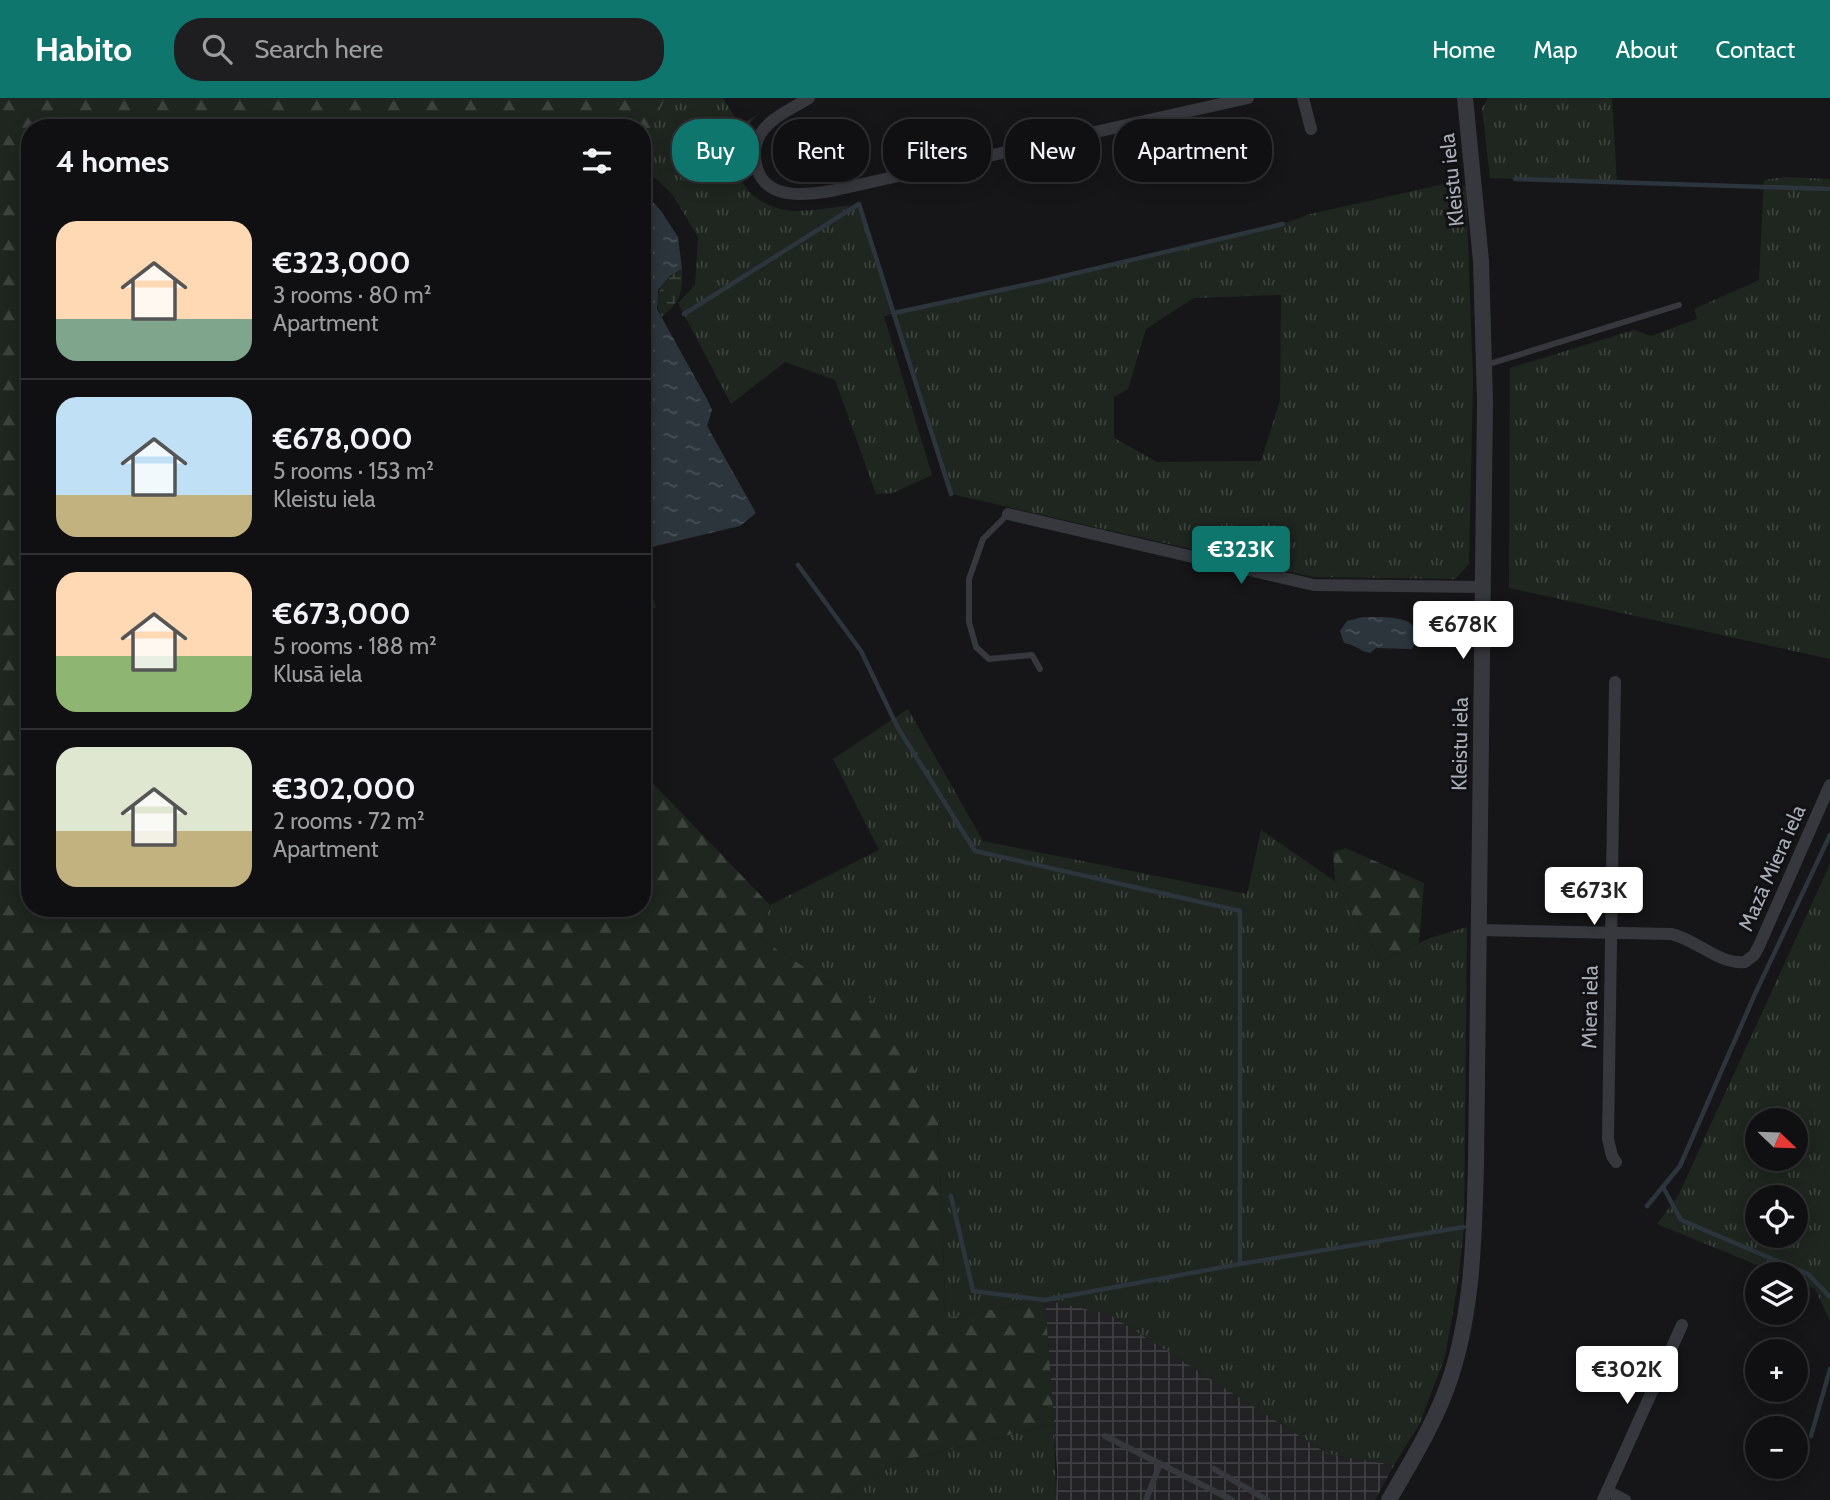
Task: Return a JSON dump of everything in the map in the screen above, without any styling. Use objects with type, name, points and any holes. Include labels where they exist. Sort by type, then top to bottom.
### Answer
[{"type":"street","points":[[809,98],[769,124],[758,138],[753,158],[761,179],[782,192],[811,194],[1248,98]]},
{"type":"street","points":[[1303,98],[1311,128]]},
{"type":"street","name":"Kleistu iela","points":[[1389,1500],[1426,1437],[1451,1377],[1464,1324],[1474,1224],[1484,366],[1481,261],[1465,98]]},
{"type":"street","points":[[1008,514],[1314,585],[1482,587]]},
{"type":"street","name":"Miera iela","points":[[1615,682],[1608,1139],[1616,1162]]},
{"type":"street","name":"Mazā Miera iela","points":[[1611,932],[1671,933],[1690,939],[1724,959],[1745,962],[1754,955],[1759,946],[1830,785]]},
{"type":"street","points":[[1479,930],[1611,932]]},
{"type":"street","points":[[1625,1500],[1605,1496],[1682,1325]]},
{"type":"lane","points":[[1484,366],[1679,305]]},
{"type":"lane","points":[[1008,514],[983,539],[969,579],[969,622],[976,647],[989,659],[1032,655],[1040,668]]},
{"type":"lane","points":[[1105,1436],[1232,1500]]},
{"type":"lane","points":[[1146,1500],[1160,1464]]},
{"type":"lane","points":[[1214,1469],[1267,1500]]},
{"type":"shaded area","points":[[1045,1300],[1109,1314],[1328,1454],[1394,1465],[1375,1500],[1056,1500],[1057,1470]]},
{"type":"green space","points":[[0,98],[665,98],[651,130],[651,119],[21,119],[21,917],[651,917],[651,781],[770,905],[761,939],[846,994],[866,994],[895,1030],[938,1120],[946,1318],[1045,1300],[1054,1424],[897,1462],[837,1500],[0,1500]]},
{"type":"green space","points":[[665,98],[723,98],[736,119],[672,119],[672,182],[742,182],[758,199],[769,205],[793,211],[859,204],[894,313],[1043,281],[1283,224],[1310,214],[1444,184],[1466,186],[1473,381],[1469,564],[1455,579],[1313,577],[951,494],[893,313],[884,316],[932,475],[893,493],[876,494],[835,380],[785,362],[731,404],[678,303],[695,285],[698,237],[672,194],[651,176],[651,130]],"holes":[[[1281,295],[1280,400],[1261,461],[1157,462],[1114,438],[1114,397],[1128,389],[1146,329],[1194,298]]]},
{"type":"green space","points":[[1488,98],[1612,98],[1617,183],[1490,178],[1482,108]]},
{"type":"green space","points":[[1784,177],[1830,179],[1830,659],[1509,588],[1510,368],[1634,330],[1651,336],[1697,319],[1694,309],[1759,280],[1764,180]]},
{"type":"green space","points":[[682,269],[679,296],[662,317],[657,302],[660,289]]},
{"type":"green space","points":[[651,592],[656,607],[651,610]]},
{"type":"green space","points":[[908,709],[983,841],[1247,894],[1261,830],[1335,881],[1381,962],[1430,938],[1467,927],[1464,1227],[1458,1282],[1445,1357],[1419,1425],[1394,1465],[1328,1454],[1109,1314],[1045,1300],[946,1318],[938,1120],[846,994],[761,939],[770,905],[879,850],[833,759]]},
{"type":"green space","points":[[1346,848],[1424,883],[1419,943],[1381,962],[1335,881],[1333,852]]},
{"type":"green space","points":[[1830,864],[1830,1321],[1815,1289],[1808,1286],[1808,1262],[1750,1262],[1657,1224],[1678,1196]]},
{"type":"green space","points":[[1054,1424],[1056,1500],[837,1500],[897,1462]]},
{"type":"water","points":[[651,200],[678,237],[682,269],[670,276],[658,290],[657,309],[712,410],[707,426],[756,513],[740,526],[651,547]]},
{"type":"water","points":[[1363,617],[1393,618],[1411,623],[1416,638],[1412,649],[1376,648],[1370,653],[1344,643],[1340,631],[1347,621]]},
{"type":"waterway","points":[[1515,179],[1830,189]]},
{"type":"waterway","points":[[684,314],[859,204],[951,494]]},
{"type":"waterway","points":[[894,313],[1283,224]]},
{"type":"waterway","points":[[798,565],[861,651],[898,728],[975,851],[1240,911],[1240,1264]]},
{"type":"waterway","points":[[1647,1206],[1680,1166],[1755,994],[1830,835]]},
{"type":"waterway","points":[[1663,1187],[1681,1220],[1808,1274],[1830,1297]]},
{"type":"waterway","points":[[951,1196],[973,1291],[1045,1300],[1464,1227]]},
{"type":"waterway","points":[[1811,1436],[1830,1369]]}]
